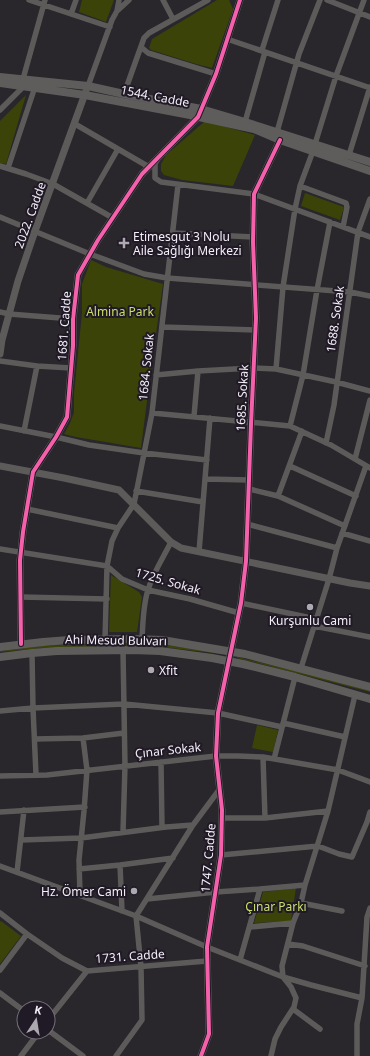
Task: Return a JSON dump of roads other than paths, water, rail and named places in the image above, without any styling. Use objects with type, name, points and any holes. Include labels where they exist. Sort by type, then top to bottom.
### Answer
[{"type":"main road","name":"1544. Cadde","points":[[0,76],[24,82],[34,87],[187,114],[199,113],[246,122],[370,171]]},
{"type":"main road","name":"1544. Cadde","points":[[0,83],[24,82],[88,86],[199,113],[279,136]]},
{"type":"main road","name":"1544. Cadde","points":[[314,148],[349,155],[370,162]]},
{"type":"main road","name":"Ahi Mesud Bulvarı","points":[[0,647],[69,640],[162,640],[231,651],[370,687]]},
{"type":"main road","name":"Ahi Mesud Bulvarı","points":[[0,657],[57,651],[160,651],[229,661],[295,677],[370,699]]},
{"type":"street","points":[[29,0],[44,2],[71,14],[110,27]]},
{"type":"street","points":[[71,14],[76,0]]},
{"type":"street","points":[[88,86],[117,11],[119,0]]},
{"type":"street","points":[[117,11],[130,0]]},
{"type":"street","points":[[163,0],[174,19]]},
{"type":"street","points":[[124,94],[144,38],[149,32],[208,0]]},
{"type":"street","name":"1681. Cadde","points":[[21,644],[20,560],[27,509],[33,472],[67,417],[73,346],[72,319],[78,275],[142,174],[199,113],[216,74],[240,0]]},
{"type":"street","points":[[246,122],[278,0]]},
{"type":"street","points":[[279,136],[297,62],[320,0]]},
{"type":"street","points":[[327,0],[370,17]]},
{"type":"street","points":[[276,369],[283,287],[300,186],[314,148],[336,76],[364,0]]},
{"type":"street","points":[[0,110],[24,82],[44,2]]},
{"type":"street","points":[[227,39],[370,88],[349,155]]},
{"type":"street","points":[[141,47],[148,53],[216,74]]},
{"type":"street","name":"2022. Cadde","points":[[0,354],[2,340],[18,281],[88,86]]},
{"type":"street","points":[[8,168],[34,87]]},
{"type":"street","points":[[75,124],[149,167]]},
{"type":"street","name":"1685. Sokak","points":[[229,661],[241,603],[246,561],[248,524],[253,368],[256,330],[253,237],[254,194],[279,136]]},
{"type":"street","points":[[87,203],[118,149]]},
{"type":"street","points":[[158,158],[155,164],[154,178],[160,182],[254,194],[370,237]]},
{"type":"street","points":[[0,166],[52,184],[113,218]]},
{"type":"street","name":"1684. Sokak","points":[[134,504],[152,413],[178,185]]},
{"type":"street","points":[[300,186],[346,204],[347,207],[343,227]]},
{"type":"street","name":"1688. Sokak","points":[[326,442],[334,405],[358,232],[370,199]]},
{"type":"street","points":[[0,217],[90,254],[144,274],[167,278],[350,292],[370,296]]},
{"type":"street","points":[[290,426],[303,375],[330,222]]},
{"type":"street","points":[[172,233],[253,237]]},
{"type":"street","points":[[0,312],[72,319]]},
{"type":"street","points":[[162,327],[256,330]]},
{"type":"street","points":[[0,361],[37,366],[71,368]]},
{"type":"street","points":[[24,431],[37,366]]},
{"type":"street","points":[[156,375],[253,368],[276,369],[370,391]]},
{"type":"street","points":[[194,416],[198,371]]},
{"type":"street","points":[[355,459],[370,400]]},
{"type":"street","points":[[152,413],[290,426],[326,442],[368,467],[342,533],[301,668]]},
{"type":"street","points":[[199,552],[210,418]]},
{"type":"street","points":[[0,426],[89,445],[207,460]]},
{"type":"street","points":[[278,496],[302,431]]},
{"type":"street","points":[[0,466],[119,490],[171,542],[181,548],[329,579],[370,586]]},
{"type":"street","points":[[290,466],[356,496]]},
{"type":"street","points":[[205,479],[249,480]]},
{"type":"street","points":[[249,489],[278,496],[346,526]]},
{"type":"street","points":[[136,492],[203,502]]},
{"type":"street","points":[[105,640],[107,566],[112,541],[118,528],[134,504]]},
{"type":"street","points":[[27,509],[118,528]]},
{"type":"street","points":[[248,524],[337,548]]},
{"type":"street","points":[[342,533],[370,541]]},
{"type":"street","points":[[142,639],[144,612],[148,590],[171,542]]},
{"type":"street","points":[[0,549],[107,566]]},
{"type":"street","name":"1725. Sokak","points":[[107,566],[122,579],[148,590],[190,599],[239,613]]},
{"type":"street","points":[[21,597],[107,599]]},
{"type":"street","points":[[241,603],[316,619]]},
{"type":"street","points":[[314,626],[370,637]]},
{"type":"street","points":[[123,650],[125,766],[123,832]]},
{"type":"street","points":[[32,653],[36,775]]},
{"type":"street","name":"1747. Cadde","points":[[201,1056],[209,1034],[207,947],[221,855],[222,810],[216,756],[218,713],[229,661]]},
{"type":"street","points":[[274,759],[295,677]]},
{"type":"street","points":[[271,1056],[275,1039],[294,1007],[296,998],[291,987],[283,977],[282,966],[293,924],[301,903],[305,885],[328,811],[355,695]]},
{"type":"street","points":[[0,711],[124,704],[218,713],[345,737]]},
{"type":"street","points":[[34,739],[83,738],[124,733]]},
{"type":"street","points":[[80,895],[79,860],[85,807],[86,770],[83,738]]},
{"type":"street","name":"Çınar Sokak","points":[[0,776],[36,775],[216,756],[238,756],[263,757],[338,770],[370,782]]},
{"type":"street","points":[[263,757],[265,818]]},
{"type":"street","points":[[161,762],[162,827]]},
{"type":"street","points":[[116,1056],[142,1020],[141,967],[136,916],[193,826],[219,790]]},
{"type":"street","points":[[0,812],[85,807]]},
{"type":"street","points":[[17,872],[24,810]]},
{"type":"street","points":[[222,818],[265,818],[328,811]]},
{"type":"street","points":[[221,855],[318,846],[352,857],[370,812]]},
{"type":"street","points":[[21,840],[81,838],[162,827],[193,826]]},
{"type":"street","points":[[79,869],[173,858]]},
{"type":"street","points":[[120,865],[122,911]]},
{"type":"street","points":[[0,866],[136,916],[207,947],[283,977],[362,998]]},
{"type":"street","points":[[147,899],[305,885]]},
{"type":"street","points":[[240,960],[260,889]]},
{"type":"street","points":[[301,903],[342,911]]},
{"type":"street","points":[[357,1056],[357,1024],[362,998],[368,916],[370,908]]},
{"type":"street","name":"1731. Cadde","points":[[1,915],[62,958],[87,971],[207,961]]},
{"type":"street","points":[[250,927],[293,924]]},
{"type":"street","points":[[0,970],[28,934]]},
{"type":"street","points":[[288,944],[303,946],[365,966]]},
{"type":"street","points":[[56,1010],[87,971]]},
{"type":"street","points":[[0,993],[16,1005]]},
{"type":"street","points":[[293,1009],[320,1029]]},
{"type":"street","points":[[56,1036],[83,1056]]},
{"type":"street","points":[[21,1056],[33,1040]]},
{"type":"place","name":"Etimesgut 3 Nolu Aile Sağlığı Merkezi","points":[[124,243]]},
{"type":"place","name":"Kurşunlu Cami","points":[[310,607]]},
{"type":"place","name":"Xfit","points":[[151,670]]},
{"type":"place","name":"Hz. Ömer Cami","points":[[134,891]]},
{"type":"park label","name":"Almina Park","points":[[120,311]]},
{"type":"park label","name":"Çınar Parkı","points":[[276,906]]}]
